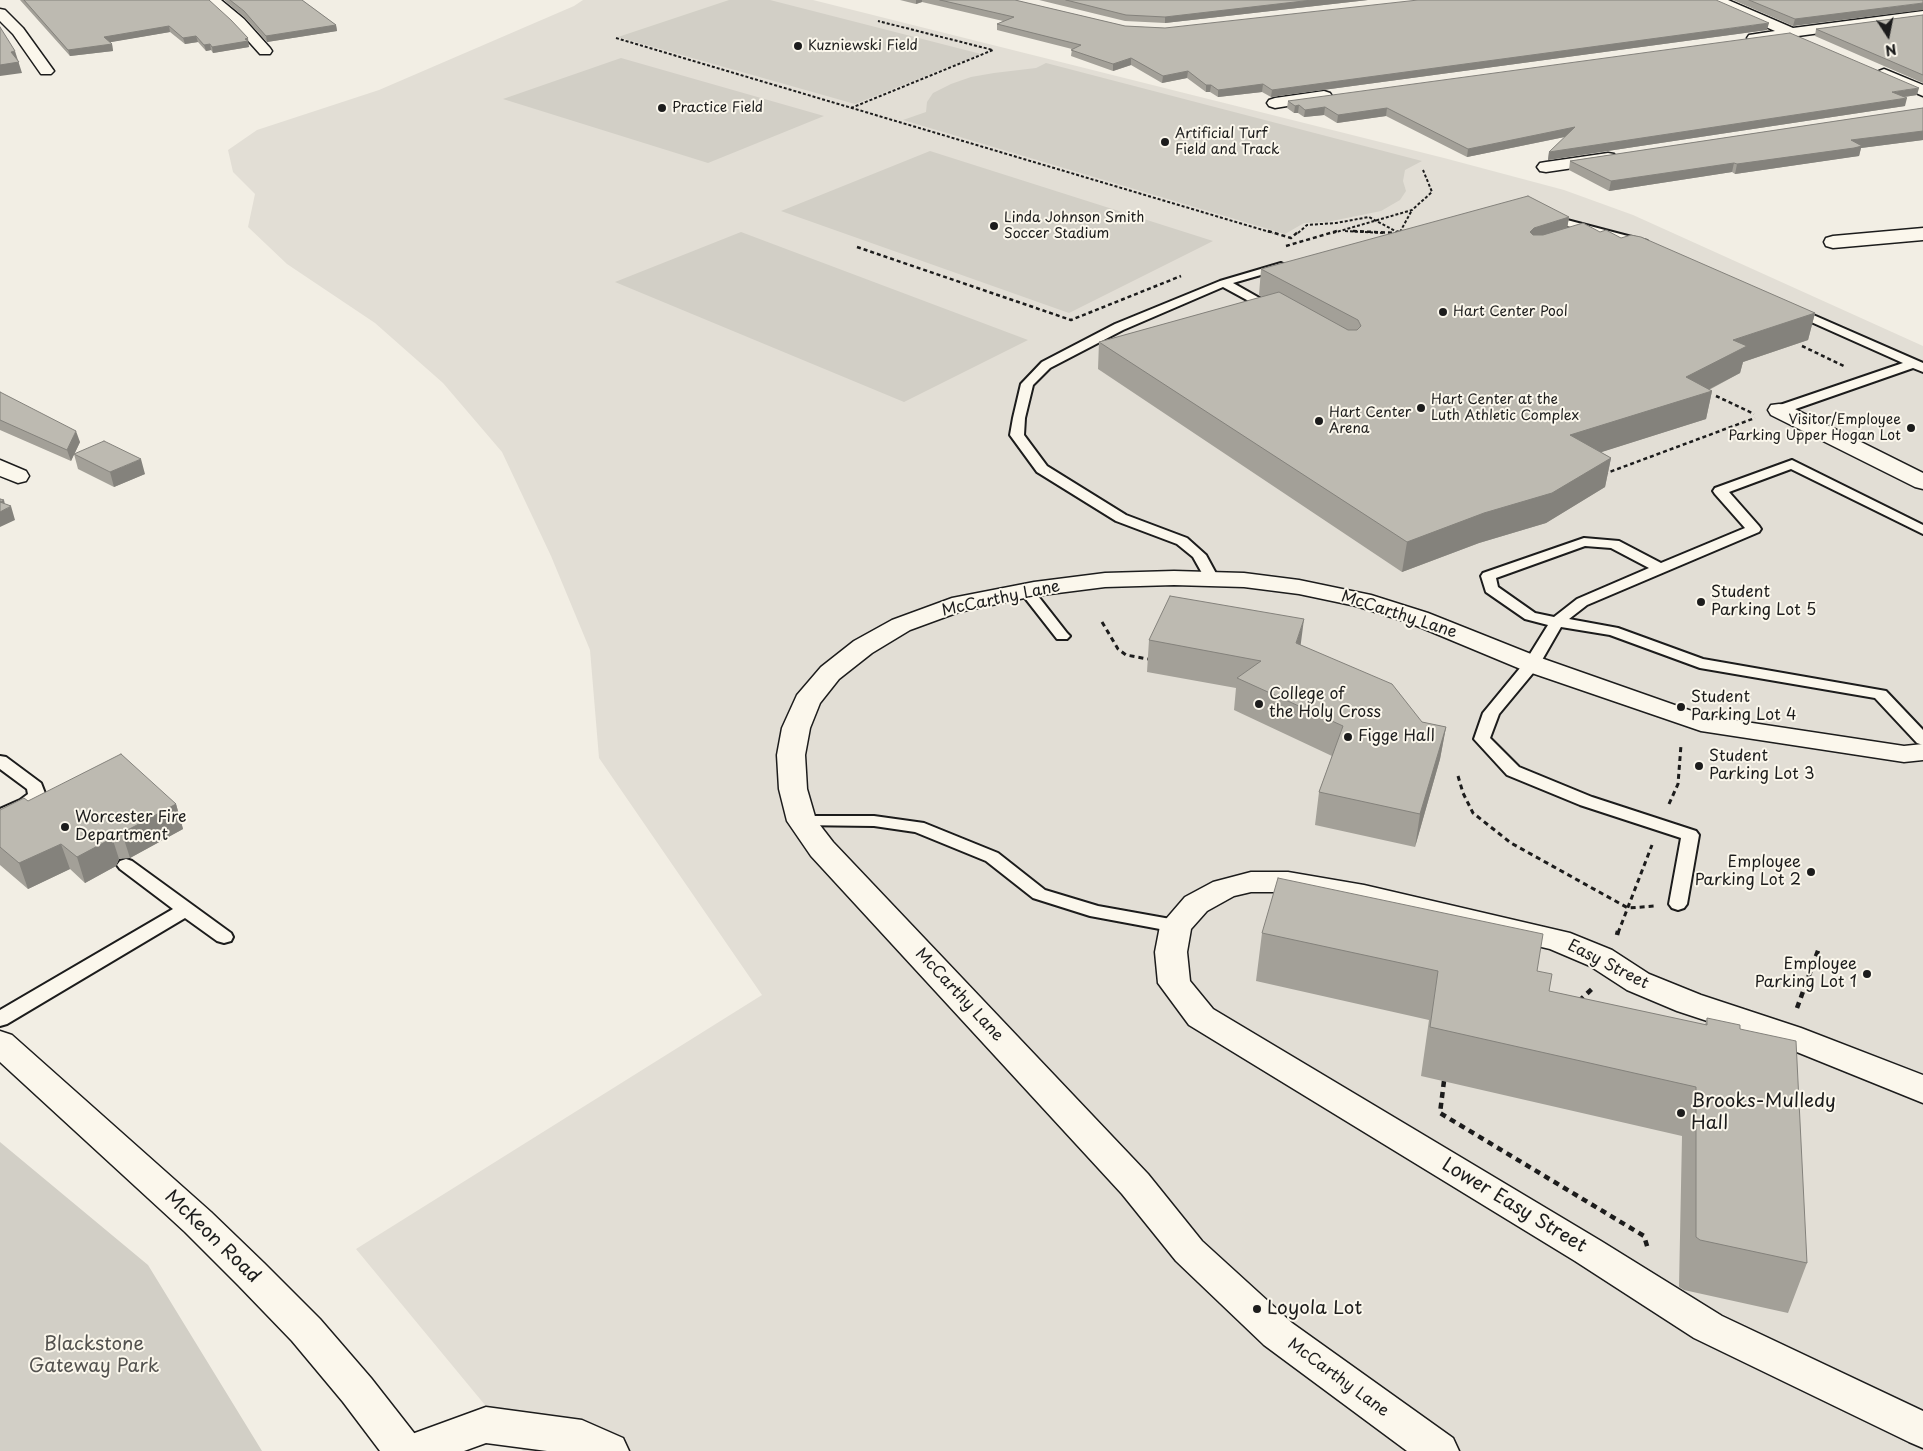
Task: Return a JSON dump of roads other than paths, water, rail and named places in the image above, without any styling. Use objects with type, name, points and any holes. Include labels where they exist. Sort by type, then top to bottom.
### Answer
[{"type":"street","points":[[213,0],[239,22],[265,51]]},
{"type":"street","points":[[1716,0],[1819,46]]},
{"type":"street","points":[[0,13],[18,31],[46,70]]},
{"type":"street","points":[[1744,40],[1923,15]]},
{"type":"street","points":[[1868,67],[1923,91]]},
{"type":"street","points":[[1275,103],[1343,94]]},
{"type":"street","points":[[1546,167],[1623,156]]},
{"type":"street","points":[[1833,242],[1923,234]]},
{"type":"street","points":[[1779,410],[1923,482]]},
{"type":"street","name":"McCarthy Lane","points":[[1439,1451],[1278,1334],[1189,1251],[1135,1184],[822,849],[802,821],[793,789],[790,755],[796,728],[807,700],[830,673],[863,647],[901,624],[952,606],[1026,590],[1105,580],[1244,580],[1299,587],[1362,600],[1419,618],[1532,664],[1701,723],[1904,754],[1923,752]]},
{"type":"street","name":"Easy Street","points":[[1176,926],[1196,904],[1224,889],[1251,882],[1288,882],[1364,895],[1559,940],[1601,958],[1638,982],[1689,1003],[1789,1036],[1923,1090]]},
{"type":"street","name":"Lower Easy Street","points":[[1176,926],[1171,952],[1174,983],[1201,1017],[1588,1251],[1708,1327],[1923,1430]]},
{"type":"street","name":"McKeon Road","points":[[0,1043],[198,1222],[251,1274],[306,1330],[357,1390],[404,1451]]},
{"type":"street","points":[[415,1451],[486,1425],[582,1438],[609,1451]]},
{"type":"lane","points":[[1533,215],[1640,242],[1658,250]]},
{"type":"lane","points":[[1589,239],[1607,233]]},
{"type":"lane","points":[[1212,579],[1200,555],[1182,541],[1121,518],[1042,469],[1017,435],[1027,384],[1046,365],[1119,326],[1224,283],[1291,263]]},
{"type":"lane","points":[[1224,283],[1283,315]]},
{"type":"lane","points":[[1781,305],[1918,366]]},
{"type":"lane","points":[[1779,410],[1918,366]]},
{"type":"lane","points":[[1678,904],[1690,835],[1586,801],[1513,771],[1482,739],[1491,713],[1532,664],[1557,622],[1582,602],[1754,529],[1720,491],[1792,464],[1921,527]]},
{"type":"lane","points":[[1659,568],[1614,544],[1584,542],[1488,576],[1491,589],[1530,616],[1613,631],[1700,663],[1880,694],[1923,740]]},
{"type":"lane","points":[[1026,590],[1062,636]]},
{"type":"lane","points":[[0,761],[36,787],[37,796],[26,804],[0,815]]},
{"type":"lane","points":[[802,821],[874,821],[918,828],[992,857],[1039,894],[1096,912],[1176,926]]},
{"type":"lane","points":[[126,865],[224,937]]},
{"type":"lane","points":[[0,1019],[186,909]]},
{"type":"place","name":"Kuzniewski Field","points":[[798,46]]},
{"type":"place","name":"Practice Field","points":[[662,108]]},
{"type":"place","name":"Artificial Turf Field and Track","points":[[1165,142]]},
{"type":"place","name":"Linda Johnson Smith Soccer Stadium","points":[[994,226]]},
{"type":"place","name":"Hart Center Pool","points":[[1443,312]]},
{"type":"place","name":"Hart Center at the Luth Athletic Complex","points":[[1421,408]]},
{"type":"place","name":"Hart Center Arena","points":[[1319,421]]},
{"type":"place","name":"Visitor/Employee Parking Upper Hogan Lot","points":[[1911,428]]},
{"type":"place","name":"Student Parking Lot 5","points":[[1701,602]]},
{"type":"place","name":"College of the Holy Cross","points":[[1259,704]]},
{"type":"place","name":"Student Parking Lot 4","points":[[1681,707]]},
{"type":"place","name":"Figge Hall","points":[[1348,737]]},
{"type":"place","name":"Student Parking Lot 3","points":[[1699,766]]},
{"type":"place","name":"Worcester Fire Department","points":[[65,827]]},
{"type":"place","name":"Employee Parking Lot 2","points":[[1811,872]]},
{"type":"place","name":"Employee Parking Lot 1","points":[[1867,974]]},
{"type":"place","name":"Brooks-Mulledy Hall","points":[[1681,1113]]},
{"type":"place","name":"Loyola Lot","points":[[1257,1309]]},
{"type":"park label","name":"Blackstone Gateway Park","points":[[94,1356]]}]
